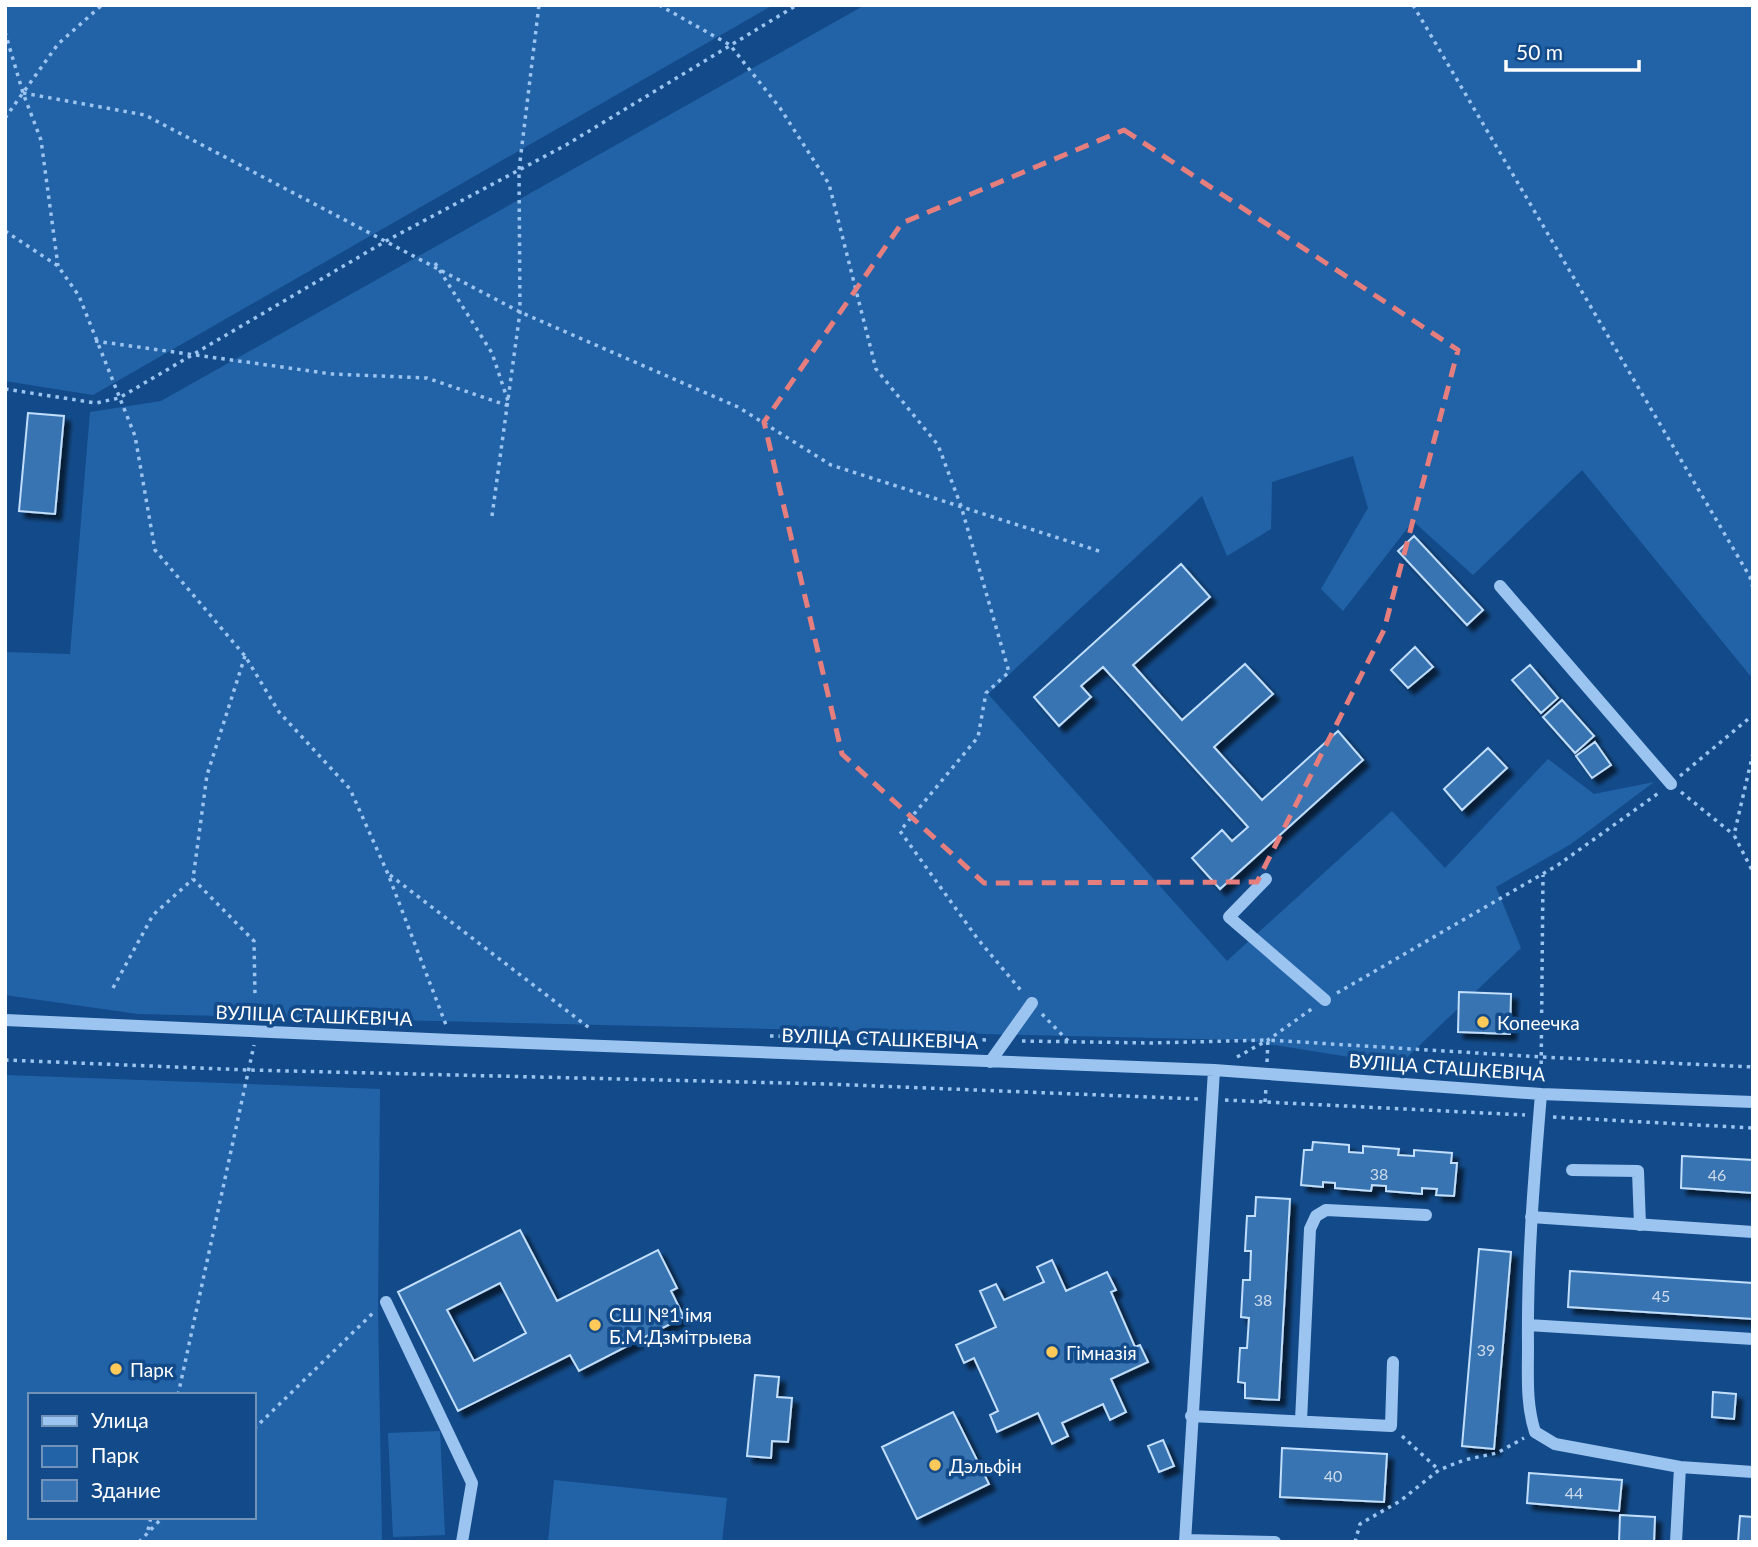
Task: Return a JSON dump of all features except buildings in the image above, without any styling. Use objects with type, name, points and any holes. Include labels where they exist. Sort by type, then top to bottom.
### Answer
[{"type":"street","points":[[1500,586],[1671,784]]},
{"type":"street","points":[[1266,879],[1228,917],[1325,1000]]},
{"type":"street","points":[[990,1062],[1032,1003]]},
{"type":"street","name":"ВУЛІЦА СТАШКЕВІЧА","points":[[5,1020],[1214,1070],[1541,1094],[1753,1102]]},
{"type":"street","points":[[1214,1070],[1185,1541],[1275,1542]]},
{"type":"street","points":[[1541,1094],[1531,1217],[1528,1325],[1529,1412],[1535,1432],[1555,1444],[1680,1467],[1753,1472]]},
{"type":"street","points":[[1572,1170],[1638,1171],[1640,1225]]},
{"type":"street","points":[[1301,1421],[1310,1229],[1316,1216],[1326,1210],[1426,1215]]},
{"type":"street","points":[[1531,1217],[1753,1232]]},
{"type":"street","points":[[386,1302],[472,1483],[462,1542]]},
{"type":"street","points":[[1528,1325],[1753,1339]]},
{"type":"street","points":[[1192,1416],[1391,1426],[1394,1362]]},
{"type":"street","points":[[1676,1542],[1680,1467]]},
{"type":"path","points":[[5,118],[58,44],[102,5]]},
{"type":"path","points":[[492,516],[520,313],[519,170],[538,5]]},
{"type":"path","points":[[659,5],[730,44],[780,108],[829,184],[876,369],[938,445],[961,506],[1009,671],[986,693],[978,737],[900,831],[977,938],[1069,1042]]},
{"type":"path","points":[[5,389],[96,403],[119,398],[386,241],[566,145],[797,5]]},
{"type":"path","points":[[1413,5],[1750,577],[1753,588]]},
{"type":"path","points":[[5,32],[23,93],[41,140],[58,266]]},
{"type":"path","points":[[23,93],[145,115],[520,313],[738,407],[831,465],[1102,552]]},
{"type":"path","points":[[5,231],[58,266],[79,296],[135,436],[155,550],[245,656],[279,712],[350,789],[388,874],[448,1029]]},
{"type":"path","points":[[435,262],[492,352],[509,406]]},
{"type":"path","points":[[95,341],[332,374],[427,378],[509,406]]},
{"type":"path","points":[[113,988],[153,915],[193,879],[207,775],[245,656]]},
{"type":"path","points":[[1214,1070],[1268,1040],[1325,1000],[1543,874],[1671,784],[1753,715]]},
{"type":"path","points":[[1734,835],[1753,753]]},
{"type":"path","points":[[1671,784],[1734,835],[1753,872]]},
{"type":"path","points":[[388,874],[595,1032]]},
{"type":"path","points":[[1541,1094],[1543,874]]},
{"type":"path","points":[[193,879],[254,941],[255,996]]},
{"type":"path","points":[[178,1393],[257,1032]]},
{"type":"path","points":[[759,1036],[1150,1043],[1268,1040],[1753,1067]]},
{"type":"path","points":[[1265,1102],[1268,1040]]},
{"type":"path","points":[[5,1060],[248,1070],[827,1084],[1212,1099],[1753,1128]]},
{"type":"path","points":[[256,1427],[386,1302]]},
{"type":"path","points":[[1391,1426],[1438,1470]]},
{"type":"path","points":[[1355,1542],[1360,1524],[1400,1501],[1438,1470],[1464,1460],[1497,1454],[1535,1432]]},
{"type":"path","points":[[148,1532],[151,1519]]},
{"type":"path","points":[[139,1542],[161,1519]]},
{"type":"highlighted area","points":[[1124,130],[1458,350],[1384,630],[1257,882],[984,883],[842,754],[764,422],[902,223]]},
{"type":"green space","points":[[5,5],[773,5],[93,395],[5,381]]},
{"type":"green space","points":[[865,5],[1753,5],[1753,679],[1582,470],[1473,575],[1413,521],[1343,611],[1321,589],[1368,508],[1353,456],[1272,482],[1271,529],[1227,556],[1202,496],[988,694],[1227,961],[1392,811],[1445,868],[1548,759],[1594,794],[1654,782],[1571,844],[1496,887],[1521,948],[1399,1065],[1244,1040],[138,1014],[5,995],[5,652],[70,654],[90,412],[161,401]]},
{"type":"green space","points":[[5,1075],[380,1089],[378,1309],[382,1542],[5,1542]]},
{"type":"green space","points":[[440,1431],[445,1535],[393,1537],[388,1433]]},
{"type":"green space","points":[[554,1480],[727,1498],[722,1542],[548,1542]]},
{"type":"place","name":"Копеечка","points":[[1483,1022]]},
{"type":"place","name":"СШ №1 імя Б.М.Дзмітрыева","points":[[595,1325]]},
{"type":"place","name":"Гімназія","points":[[1052,1352]]},
{"type":"place","name":"Парк","points":[[116,1369]]},
{"type":"place","name":"Дэльфін","points":[[935,1465]]}]
